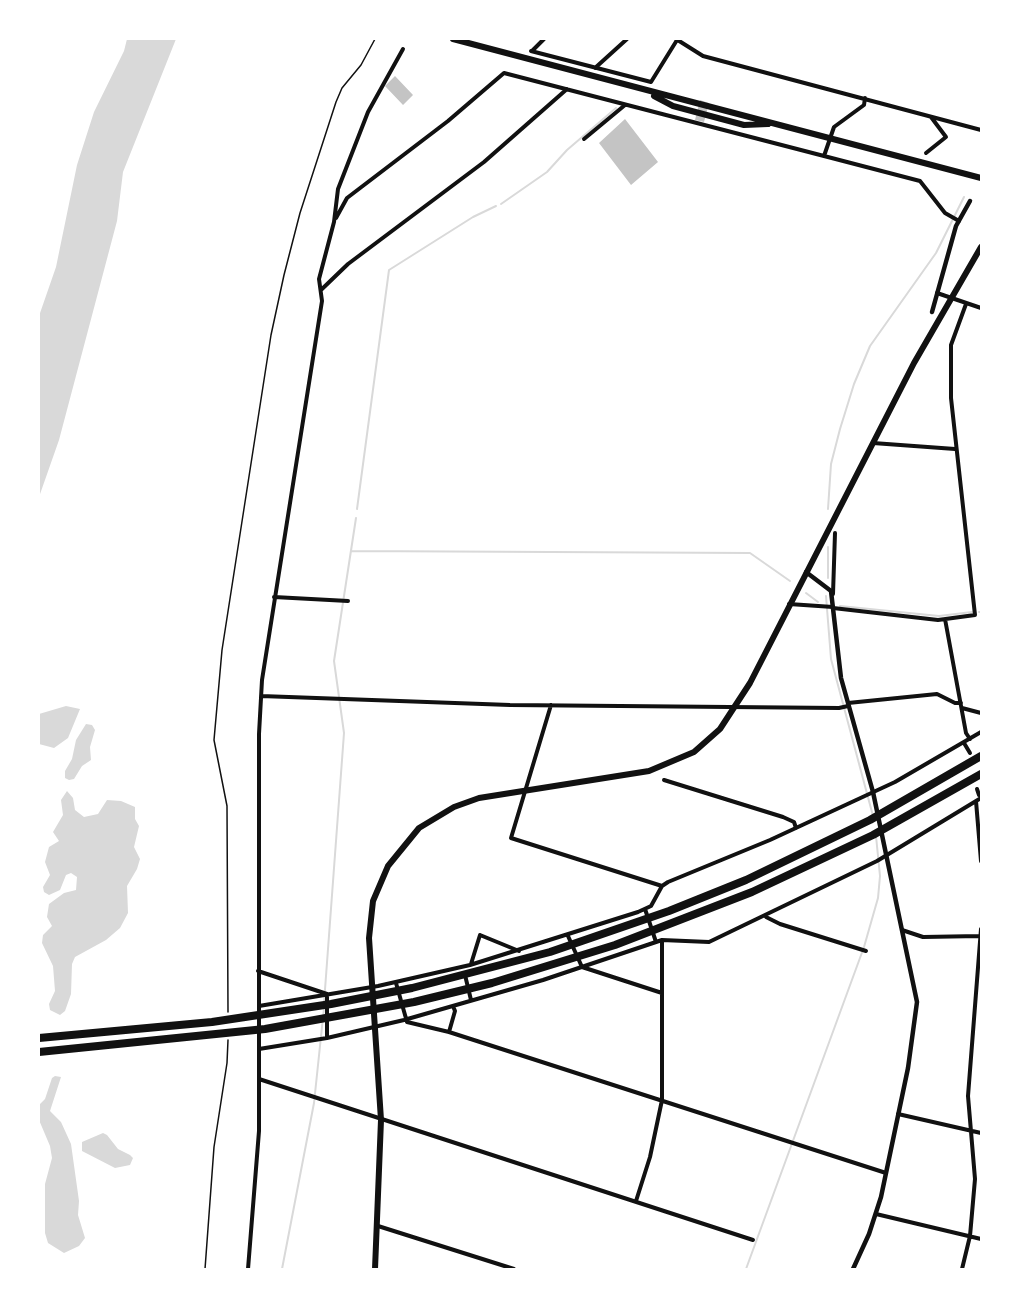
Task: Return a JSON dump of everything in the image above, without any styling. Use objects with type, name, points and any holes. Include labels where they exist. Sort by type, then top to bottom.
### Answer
[{"type":"highway","points":[[39,1038],[212,1022],[377,995],[489,969],[669,911],[746,880],[870,820],[981,756]]},
{"type":"highway","points":[[39,1052],[265,1029],[414,1002],[543,968],[674,924],[752,892],[873,835],[981,774]]},
{"type":"main road","points":[[453,39],[981,178]]},
{"type":"main road","points":[[375,1269],[381,1120],[369,938],[373,901],[380,882],[397,853],[419,828],[454,807],[479,798],[623,776],[664,766],[682,758],[708,741],[737,707],[872,443],[950,298],[981,247]]},
{"type":"street","points":[[544,39],[531,51],[651,82],[677,40],[703,56],[981,130]]},
{"type":"street","points":[[594,68],[627,39]]},
{"type":"street","points":[[683,45],[687,39]]},
{"type":"street","points":[[248,1269],[256,1186],[259,1079],[261,696],[274,597],[322,289],[319,279],[334,222],[338,189],[375,98],[404,49]]},
{"type":"street","points":[[334,222],[347,198],[448,121],[504,73],[920,181],[950,216],[959,221]]},
{"type":"street","points":[[322,289],[355,259],[484,162],[567,89]]},
{"type":"street","points":[[824,156],[834,127],[864,105],[865,98]]},
{"type":"street","points":[[584,139],[626,104]]},
{"type":"street","points":[[926,153],[946,137],[931,116]]},
{"type":"street","points":[[932,312],[959,221],[970,201]]},
{"type":"street","points":[[937,293],[981,308]]},
{"type":"street","points":[[789,604],[822,606],[898,617],[945,619],[975,615],[955,449],[951,345],[966,304]]},
{"type":"street","points":[[872,443],[955,449]]},
{"type":"street","points":[[835,532],[833,608],[837,653],[871,793],[917,1002],[886,1173],[876,1214],[853,1269]]},
{"type":"street","points":[[806,572],[828,586],[833,598]]},
{"type":"street","points":[[274,597],[348,601]]},
{"type":"street","points":[[974,608],[981,608]]},
{"type":"street","points":[[945,619],[966,733],[970,739]]},
{"type":"street","points":[[261,696],[551,705],[839,708],[937,694],[981,713]]},
{"type":"street","points":[[551,705],[511,838],[662,886]]},
{"type":"street","points":[[259,1006],[371,988],[463,967],[568,936],[645,909],[651,906],[662,886],[871,793],[981,732]]},
{"type":"street","points":[[964,743],[970,753]]},
{"type":"street","points":[[664,780],[783,817],[794,822],[796,828]]},
{"type":"street","points":[[259,1049],[404,1020],[582,967],[659,941],[709,942],[766,917],[877,861],[976,801],[980,797],[977,789]]},
{"type":"street","points":[[976,801],[981,861]]},
{"type":"street","points":[[636,1201],[650,1157],[662,1101],[662,993],[659,941],[645,909]]},
{"type":"street","points":[[766,917],[780,924],[866,951]]},
{"type":"street","points":[[963,1269],[970,1236],[975,1179],[969,1096],[981,929]]},
{"type":"street","points":[[902,930],[923,937],[981,936]]},
{"type":"street","points":[[470,965],[480,935],[519,951]]},
{"type":"street","points":[[568,936],[582,967],[662,993]]},
{"type":"street","points":[[463,967],[471,1000]]},
{"type":"street","points":[[258,971],[325,994]]},
{"type":"street","points":[[396,983],[404,1020]]},
{"type":"street","points":[[323,1038],[325,994]]},
{"type":"street","points":[[449,1032],[455,1011],[453,1006]]},
{"type":"street","points":[[404,1020],[449,1032],[886,1173]]},
{"type":"street","points":[[259,1079],[753,1240]]},
{"type":"street","points":[[898,1114],[981,1133]]},
{"type":"street","points":[[876,1214],[981,1239]]},
{"type":"street","points":[[378,1226],[514,1269]]},
{"type":"path","points":[[228,1019],[227,806],[214,740],[222,650],[269,347],[284,275],[300,213],[336,102],[342,88],[361,65],[375,39]]},
{"type":"path","points":[[205,1269],[214,1147],[228,1063],[228,1041]]},
{"type":"shaded area","points":[[127,39],[176,39],[123,172],[117,221],[59,440],[39,497],[39,316],[56,267],[77,165],[94,112],[124,51]]},
{"type":"shaded area","points":[[66,706],[80,709],[68,738],[54,748],[39,744],[39,714]]},
{"type":"shaded area","points":[[86,724],[92,725],[95,730],[90,747],[91,760],[82,766],[74,779],[69,780],[65,778],[65,771],[72,759],[76,740]]},
{"type":"shaded area","points":[[67,791],[73,798],[75,810],[84,817],[98,814],[107,800],[121,801],[135,807],[135,819],[139,826],[134,847],[140,859],[127,886],[128,913],[120,928],[106,940],[75,957],[72,964],[71,994],[65,1011],[60,1015],[50,1010],[49,1004],[55,991],[53,966],[42,943],[43,935],[52,926],[47,917],[49,904],[64,893],[76,890],[77,877],[71,873],[66,875],[60,890],[49,895],[44,892],[43,887],[50,875],[45,862],[49,847],[59,841],[53,832],[63,815],[61,800]]},
{"type":"shaded area","points":[[61,1077],[50,1111],[61,1122],[71,1144],[79,1201],[78,1215],[85,1238],[79,1246],[64,1253],[48,1243],[45,1233],[45,1184],[52,1158],[50,1146],[39,1120],[39,1105],[45,1099],[52,1078]]},
{"type":"shaded area","points":[[103,1133],[118,1149],[133,1158],[130,1165],[115,1168],[82,1151],[82,1142]]},
{"type":"building","points":[[395,76],[413,95],[403,105],[385,86]]},
{"type":"building","points":[[700,100],[709,103],[704,122],[695,120]]},
{"type":"building","points":[[625,119],[658,162],[631,185],[599,143]]},
{"type":"waterway","points":[[501,204],[547,172],[567,150],[616,108]]},
{"type":"waterway","points":[[828,509],[831,464],[840,429],[854,384],[870,346],[936,253],[964,197]]},
{"type":"waterway","points":[[357,509],[389,270],[473,217],[496,206]]},
{"type":"waterway","points":[[324,1003],[344,733],[334,661],[356,518]]},
{"type":"waterway","points":[[828,547],[828,578]]},
{"type":"waterway","points":[[351,551],[750,553],[790,581]]},
{"type":"waterway","points":[[806,593],[818,602]]},
{"type":"waterway","points":[[826,596],[831,659],[873,816]]},
{"type":"waterway","points":[[840,606],[939,616],[972,612]]},
{"type":"waterway","points":[[746,1269],[864,947],[878,898],[880,876],[876,836]]},
{"type":"waterway","points":[[282,1269],[314,1103],[324,1008]]}]
